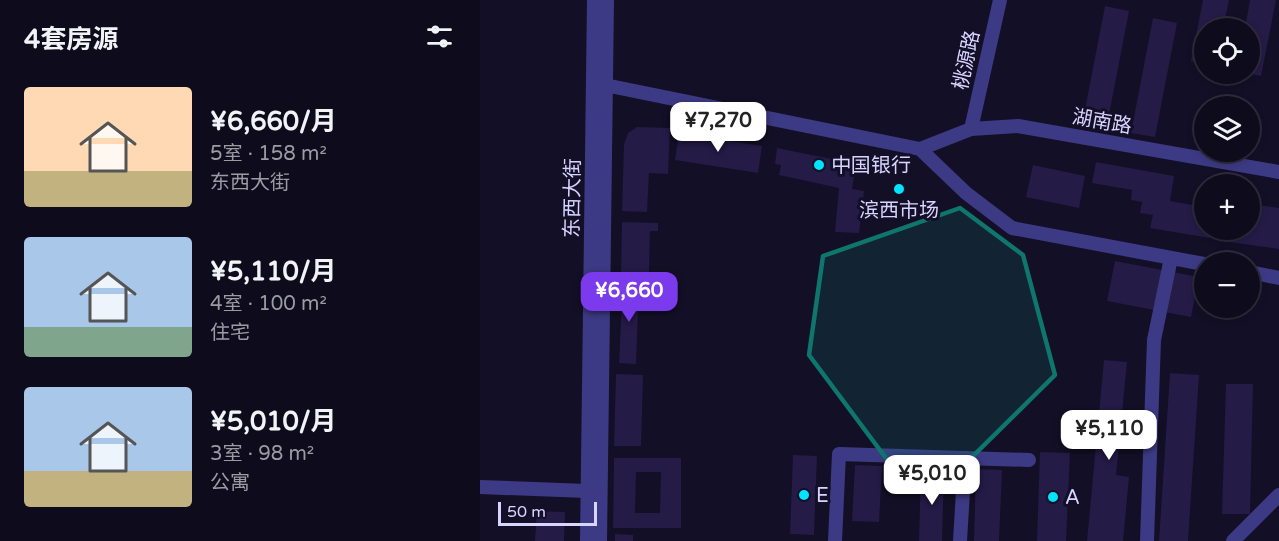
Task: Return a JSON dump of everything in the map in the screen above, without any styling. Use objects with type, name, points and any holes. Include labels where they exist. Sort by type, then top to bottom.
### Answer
[{"type":"street","name":"东西大街","points":[[586,541],[594,0]]},
{"type":"street","name":"东西大街","points":[[600,541],[607,0]]},
{"type":"street","name":"桃源路","points":[[971,129],[999,0]]},
{"type":"street","points":[[605,85],[920,149],[966,193],[1012,228],[1194,262]]},
{"type":"street","name":"湖南路","points":[[920,149],[971,129],[1017,126],[1279,172]]},
{"type":"street","points":[[1147,541],[1154,340],[1171,258]]},
{"type":"street","points":[[1260,274],[1279,278]]},
{"type":"street","points":[[835,541],[839,454],[1029,460]]},
{"type":"street","points":[[960,541],[965,458]]},
{"type":"street","points":[[480,487],[587,491]]},
{"type":"street","points":[[1233,541],[1279,495]]},
{"type":"highlighted area","points":[[960,208],[1023,255],[1055,375],[969,460],[903,481],[809,355],[823,256]]},
{"type":"building","points":[[1203,0],[1229,0],[1225,18],[1199,18]]},
{"type":"building","points":[[1250,0],[1276,0],[1261,76],[1260,18],[1247,18]]},
{"type":"building","points":[[1105,6],[1129,11],[1107,125],[1083,120]]},
{"type":"building","points":[[1153,18],[1177,23],[1155,137],[1131,133]]},
{"type":"building","points":[[1194,46],[1194,62],[1191,61]]},
{"type":"building","points":[[637,127],[670,128],[668,174],[649,173],[647,212],[622,211],[624,144],[628,133]]},
{"type":"building","points":[[679,133],[762,146],[758,173],[675,160]]},
{"type":"building","points":[[777,148],[856,164],[852,189],[864,191],[859,233],[835,232],[839,188],[779,175],[781,165],[775,164]]},
{"type":"building","points":[[1096,162],[1174,176],[1170,201],[1194,205],[1194,235],[1150,228],[1153,215],[1140,213],[1142,202],[1131,200],[1132,190],[1092,183]]},
{"type":"building","points":[[1033,165],[1085,176],[1079,208],[1026,197]]},
{"type":"building","points":[[1260,205],[1279,208],[1279,249],[1223,241],[1260,240]]},
{"type":"building","points":[[622,222],[658,223],[658,231],[650,231],[649,272],[621,272]]},
{"type":"building","points":[[1115,261],[1194,276],[1194,302],[1191,317],[1107,301]]},
{"type":"building","points":[[623,281],[639,282],[636,364],[619,363]]},
{"type":"building","points":[[1104,360],[1127,362],[1116,475],[1129,477],[1123,541],[1087,541]]},
{"type":"building","points":[[1170,373],[1199,375],[1188,541],[1159,541]]},
{"type":"building","points":[[616,374],[643,375],[641,446],[614,446]]},
{"type":"building","points":[[1226,384],[1253,384],[1250,514],[1222,514]]},
{"type":"building","name":"A","points":[[1040,452],[1070,453],[1066,541],[1037,541]]},
{"type":"building","name":"E","points":[[793,455],[817,456],[814,535],[790,534]]},
{"type":"building","points":[[614,458],[681,458],[681,528],[613,528]],"holes":[[[636,472],[661,472],[660,513],[635,513]]]},
{"type":"building","points":[[855,465],[882,466],[879,522],[852,521]]},
{"type":"building","points":[[976,469],[1002,470],[999,541],[974,541]]},
{"type":"building","points":[[921,470],[944,470],[942,541],[919,541]]},
{"type":"building","points":[[537,511],[565,512],[564,541],[535,541]]},
{"type":"building","points":[[615,534],[633,535],[633,541],[615,541]]},
{"type":"place","name":"中国银行","points":[[819,165]]},
{"type":"place","name":"滨西市场","points":[[899,189]]},
{"type":"place","name":"E","points":[[804,495]]},
{"type":"place","name":"A","points":[[1053,497]]}]
